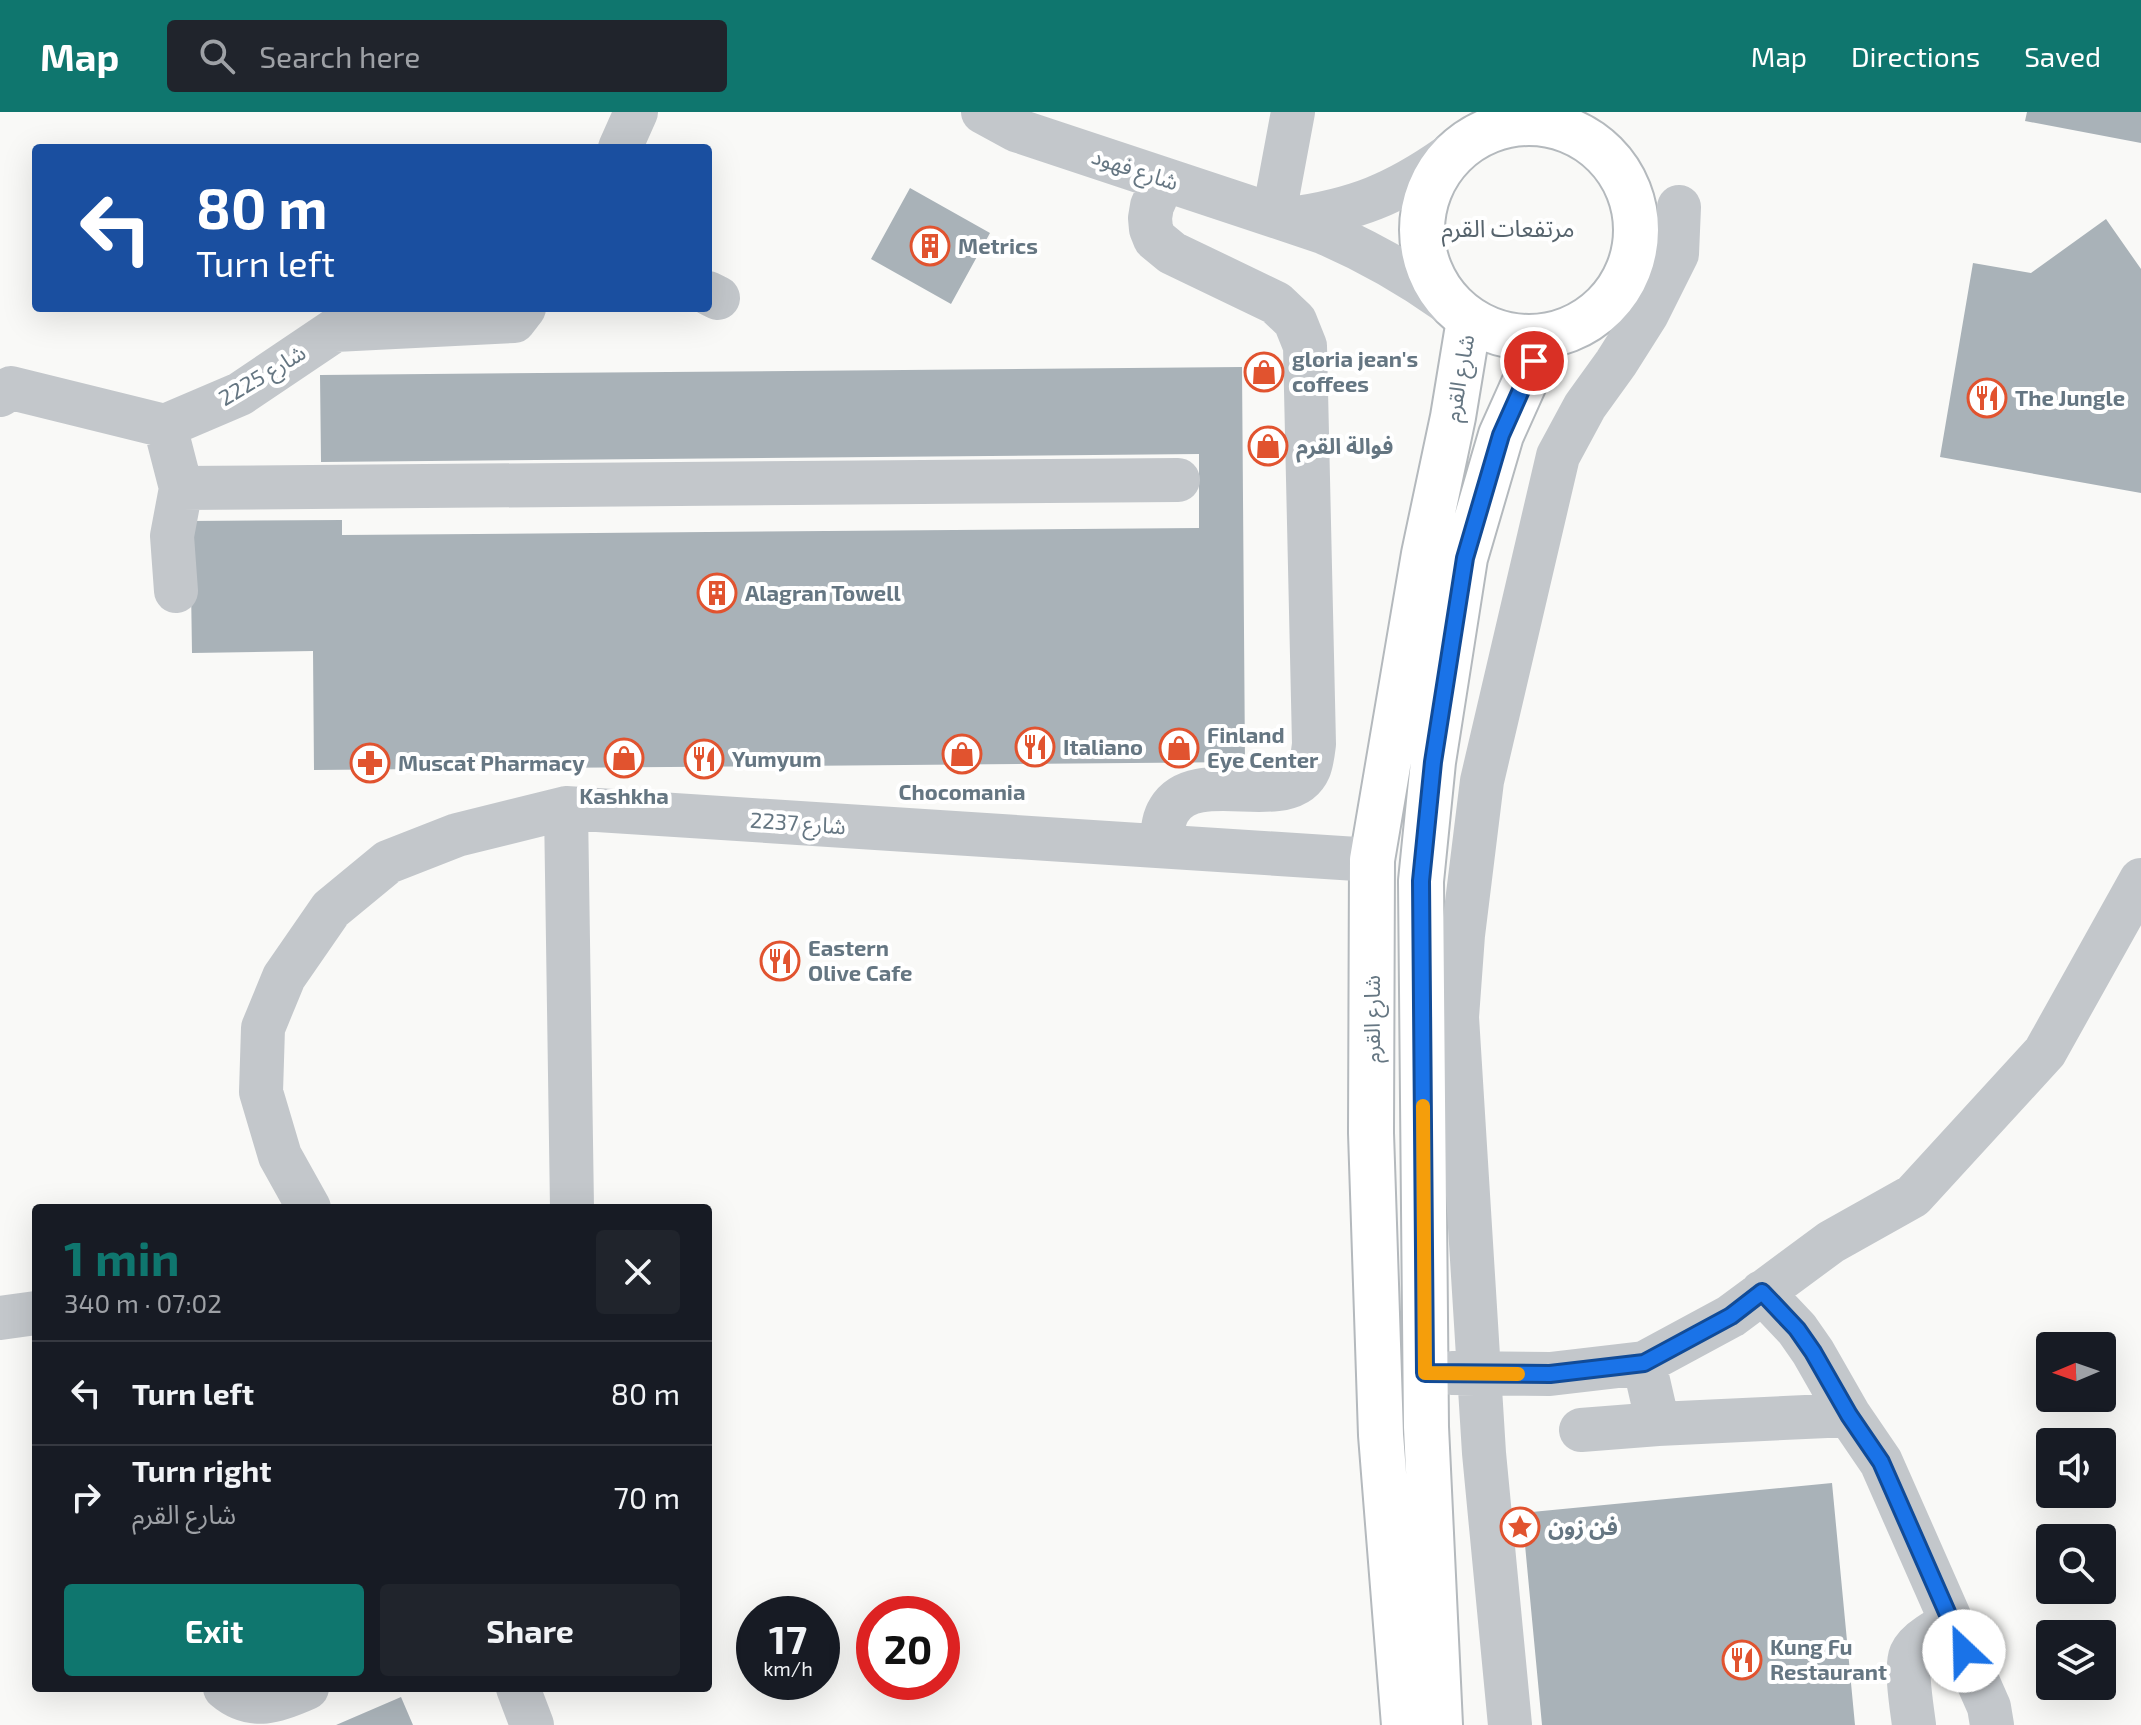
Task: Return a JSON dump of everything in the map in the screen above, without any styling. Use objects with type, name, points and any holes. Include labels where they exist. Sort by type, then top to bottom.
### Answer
[{"type":"main road","points":[[1505,119],[1554,124],[1580,134],[1606,131],[1635,211],[1636,245],[1625,278],[1606,306],[1578,327],[1545,337],[1518,338],[1493,332],[1458,311],[1432,278],[1423,251],[1422,215],[1432,181],[1449,156],[1505,119]]},
{"type":"main road","name":"شارع القرم","points":[[1404,1725],[1381,1435],[1371,1133],[1372,860],[1424,554],[1453,417],[1458,311]]},
{"type":"main road","points":[[1440,1725],[1426,1427],[1421,881],[1433,762],[1465,558],[1501,435],[1545,337]]},
{"type":"street","points":[[622,144],[636,112]]},
{"type":"street","name":"شارع فهود","points":[[983,112],[1016,130],[1282,217],[1356,246],[1418,281],[1458,311]]},
{"type":"street","points":[[1282,217],[1293,112]]},
{"type":"street","name":"شارع فهود","points":[[1282,217],[1324,214],[1357,206],[1390,193],[1449,156]]},
{"type":"street","points":[[1161,846],[1164,819],[1170,807],[1182,796],[1196,790],[1282,788],[1299,782],[1309,770],[1314,744],[1305,346],[1295,321],[1276,303],[1172,253],[1155,239],[1150,218],[1164,179]]},
{"type":"street","points":[[1510,1725],[1484,1453],[1457,1017],[1463,935],[1482,781],[1558,456],[1585,406],[1647,314],[1677,254],[1679,207]]},
{"type":"street","name":"شارع 2225","points":[[165,426],[240,394],[335,330],[407,316],[514,321],[521,312]]},
{"type":"street","points":[[0,395],[11,388],[165,426],[181,488],[172,536],[176,591]]},
{"type":"street","points":[[181,488],[1178,480]]},
{"type":"street","points":[[566,808],[572,1204]]},
{"type":"street","name":"2237 شارع","points":[[307,1204],[280,1156],[261,1092],[263,1028],[284,977],[331,909],[388,862],[457,835],[566,808],[1372,860]]},
{"type":"street","points":[[1425,1373],[1550,1374],[1644,1363],[1731,1316],[1831,1242],[1913,1196],[2045,1052],[2141,880]]},
{"type":"street","points":[[1762,1292],[1797,1329],[1881,1462],[1998,1719]]},
{"type":"street","points":[[0,1318],[32,1314]]},
{"type":"street","points":[[1644,1363],[1658,1424]]},
{"type":"street","points":[[1425,1373],[1484,1453]]},
{"type":"street","points":[[1581,1430],[1849,1415]]},
{"type":"street","points":[[1914,1725],[1908,1682],[1911,1653],[1930,1634],[1952,1623]]},
{"type":"street","points":[[228,1692],[252,1701],[278,1701],[298,1692]]},
{"type":"street","points":[[520,1692],[532,1725]]},
{"type":"building","points":[[2027,112],[2141,112],[2141,143],[2025,121]]},
{"type":"building","name":"Metrics","points":[[910,188],[990,233],[951,304],[871,259]]},
{"type":"building","points":[[2106,219],[2141,269],[2141,493],[1940,457],[1973,263],[2031,273]]},
{"type":"building","name":"Alagran Towell","points":[[1242,367],[1245,762],[314,770],[313,651],[192,653],[190,521],[342,520],[342,535],[1199,528],[1199,454],[321,462],[320,375]]},
{"type":"building","points":[[1832,1483],[1855,1725],[1542,1725],[1522,1513]]},
{"type":"building","points":[[401,1697],[413,1725],[336,1725]]},
{"type":"slow traffic","points":[[1423,1106],[1425,1373],[1518,1374]]},
{"type":"place","name":"Metrics","points":[[930,246]]},
{"type":"place","name":"gloria jean's coffees","points":[[1264,372]]},
{"type":"place","name":"The Jungle","points":[[1987,398]]},
{"type":"place","name":"فوالة القرم","points":[[1268,446]]},
{"type":"place","name":"Alagran Towell","points":[[717,593]]},
{"type":"place","name":"Italiano","points":[[1035,747]]},
{"type":"place","name":"Finland Eye Center","points":[[1179,748]]},
{"type":"place","name":"Chocomania","points":[[962,754]]},
{"type":"place","name":"Kashkha","points":[[624,758]]},
{"type":"place","name":"Yumyum","points":[[704,759]]},
{"type":"place","name":"Muscat Pharmacy","points":[[370,763]]},
{"type":"place","name":"Eastern Olive Cafe","points":[[780,961]]},
{"type":"place","name":"فن زون","points":[[1520,1527]]},
{"type":"place","name":"Kung Fu Restaurant","points":[[1742,1660]]},
{"type":"district","name":"مرتفعات القرم","points":[[1508,229]]},
{"type":"route","points":[[1534,361],[1501,435],[1465,558],[1433,762],[1421,881],[1425,1373],[1550,1374],[1644,1363],[1731,1316],[1762,1292],[1797,1329],[1881,1462],[1964,1651]]}]
